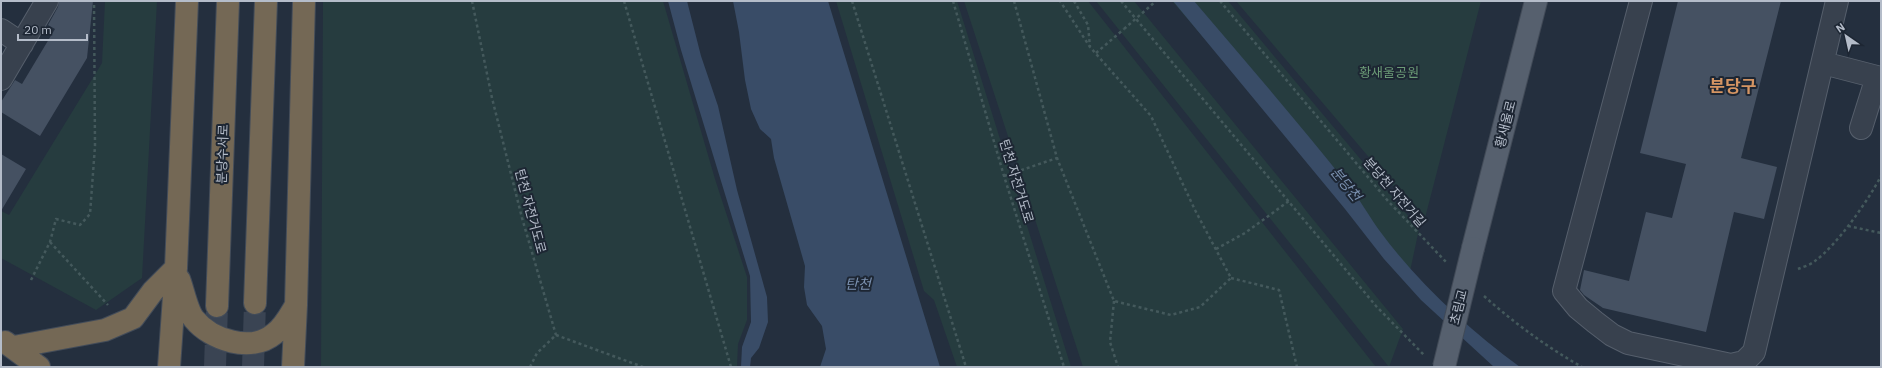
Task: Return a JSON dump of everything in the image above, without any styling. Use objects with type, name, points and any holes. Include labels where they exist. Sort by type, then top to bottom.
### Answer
[{"type":"highway","points":[[169,367],[176,268],[187,1]]},
{"type":"highway","name":"분당수서로","points":[[217,306],[228,1]]},
{"type":"highway","points":[[254,303],[266,1]]},
{"type":"highway","points":[[293,367],[304,1]]},
{"type":"highway","points":[[176,268],[193,318],[208,333],[225,340],[243,343],[262,341],[274,335],[286,323],[296,305]]},
{"type":"highway","points":[[5,341],[105,330],[133,318],[154,291],[176,268]]},
{"type":"highway","points":[[5,341],[39,367]]},
{"type":"main road","name":"황새울로","points":[[1473,248],[1536,1]]},
{"type":"main road","name":"초림교","points":[[1444,367],[1473,248]]},
{"type":"street","points":[[1,79],[46,1]]},
{"type":"street","points":[[1641,1],[1564,291],[1578,308],[1595,322],[1612,335],[1628,343],[1731,365],[1744,362],[1754,352],[1837,1]]},
{"type":"street","points":[[1,30],[22,44]]},
{"type":"street","points":[[1823,63],[1877,77],[1861,128]]},
{"type":"path","points":[[31,280],[50,242],[56,219],[80,225],[90,214],[95,146],[94,1]]},
{"type":"path","name":"탄천 자전거도로","points":[[472,1],[492,98],[522,218],[556,335]]},
{"type":"path","points":[[624,1],[731,367]]},
{"type":"path","points":[[852,1],[966,367]]},
{"type":"path","name":"탄천 자전거도로","points":[[953,1],[1004,176],[1064,367]]},
{"type":"path","points":[[1014,1],[1057,158],[1114,301],[1110,342],[1118,367]]},
{"type":"path","points":[[1060,1],[1090,47],[1151,116],[1231,278],[1279,290],[1297,367]]},
{"type":"path","points":[[1074,1],[1088,25],[1090,47]]},
{"type":"path","points":[[1121,1],[1376,306],[1425,356]]},
{"type":"path","points":[[1096,54],[1156,1]]},
{"type":"path","name":"분당천 자전거길","points":[[1220,1],[1388,201],[1447,263]]},
{"type":"path","points":[[1004,176],[1057,158]]},
{"type":"path","points":[[1771,280],[1814,262],[1848,226],[1863,206],[1881,176]]},
{"type":"path","points":[[1216,249],[1245,233],[1289,201]]},
{"type":"path","points":[[1848,226],[1881,232]]},
{"type":"path","points":[[50,242],[111,309]]},
{"type":"path","points":[[1114,301],[1171,315],[1200,307],[1231,278]]},
{"type":"path","points":[[1482,295],[1506,316],[1557,352],[1582,367]]},
{"type":"path","points":[[530,367],[537,352],[556,335],[643,367]]},
{"type":"green space","points":[[105,1],[157,1],[142,278],[96,310],[1,258],[1,211],[9,215],[102,63]]},
{"type":"green space","points":[[323,1],[663,1],[715,179],[747,277],[747,320],[738,344],[737,367],[321,367]]},
{"type":"green space","points":[[836,1],[957,1],[1071,367],[957,367],[934,300],[924,291]]},
{"type":"green space","points":[[964,1],[1088,1],[1376,367],[1083,367]]},
{"type":"green space","points":[[1096,1],[1134,1],[1403,329],[1389,367]]},
{"type":"green space","points":[[1172,1],[1228,1],[1419,229],[1409,276]]},
{"type":"green space","name":"황새울공원","points":[[1236,1],[1481,1],[1424,222]]},
{"type":"water","points":[[668,1],[687,1],[701,56],[718,106],[737,190],[767,297],[768,322],[759,348],[751,358],[750,367],[741,367],[742,347],[751,322],[750,276],[681,50]]},
{"type":"water","name":"탄천","points":[[733,1],[828,1],[940,367],[820,367],[826,349],[822,326],[807,305],[804,287],[805,266],[774,158],[771,139],[760,129],[751,109]]},
{"type":"water","name":"분당천","points":[[1173,1],[1194,1],[1272,92],[1329,162],[1356,196],[1394,250],[1410,268],[1444,304],[1481,337],[1520,367],[1494,367],[1421,300],[1384,259],[1345,209]]},
{"type":"building","points":[[59,1],[93,1],[87,58],[40,136],[1,112],[1,102],[15,80],[22,84],[55,29],[48,25],[58,7]]},
{"type":"building","points":[[1678,1],[1781,1],[1741,158],[1777,167],[1764,219],[1734,212],[1706,332],[1603,308],[1584,295],[1580,290],[1584,270],[1629,281],[1646,212],[1672,218],[1686,164],[1640,153]]},
{"type":"building","points":[[1,154],[26,169],[1,211]]},
{"type":"tunnel","points":[[253,367],[255,303]]},
{"type":"tunnel","points":[[215,367],[217,306]]},
{"type":"district","name":"분당구","points":[[1733,86]]}]
